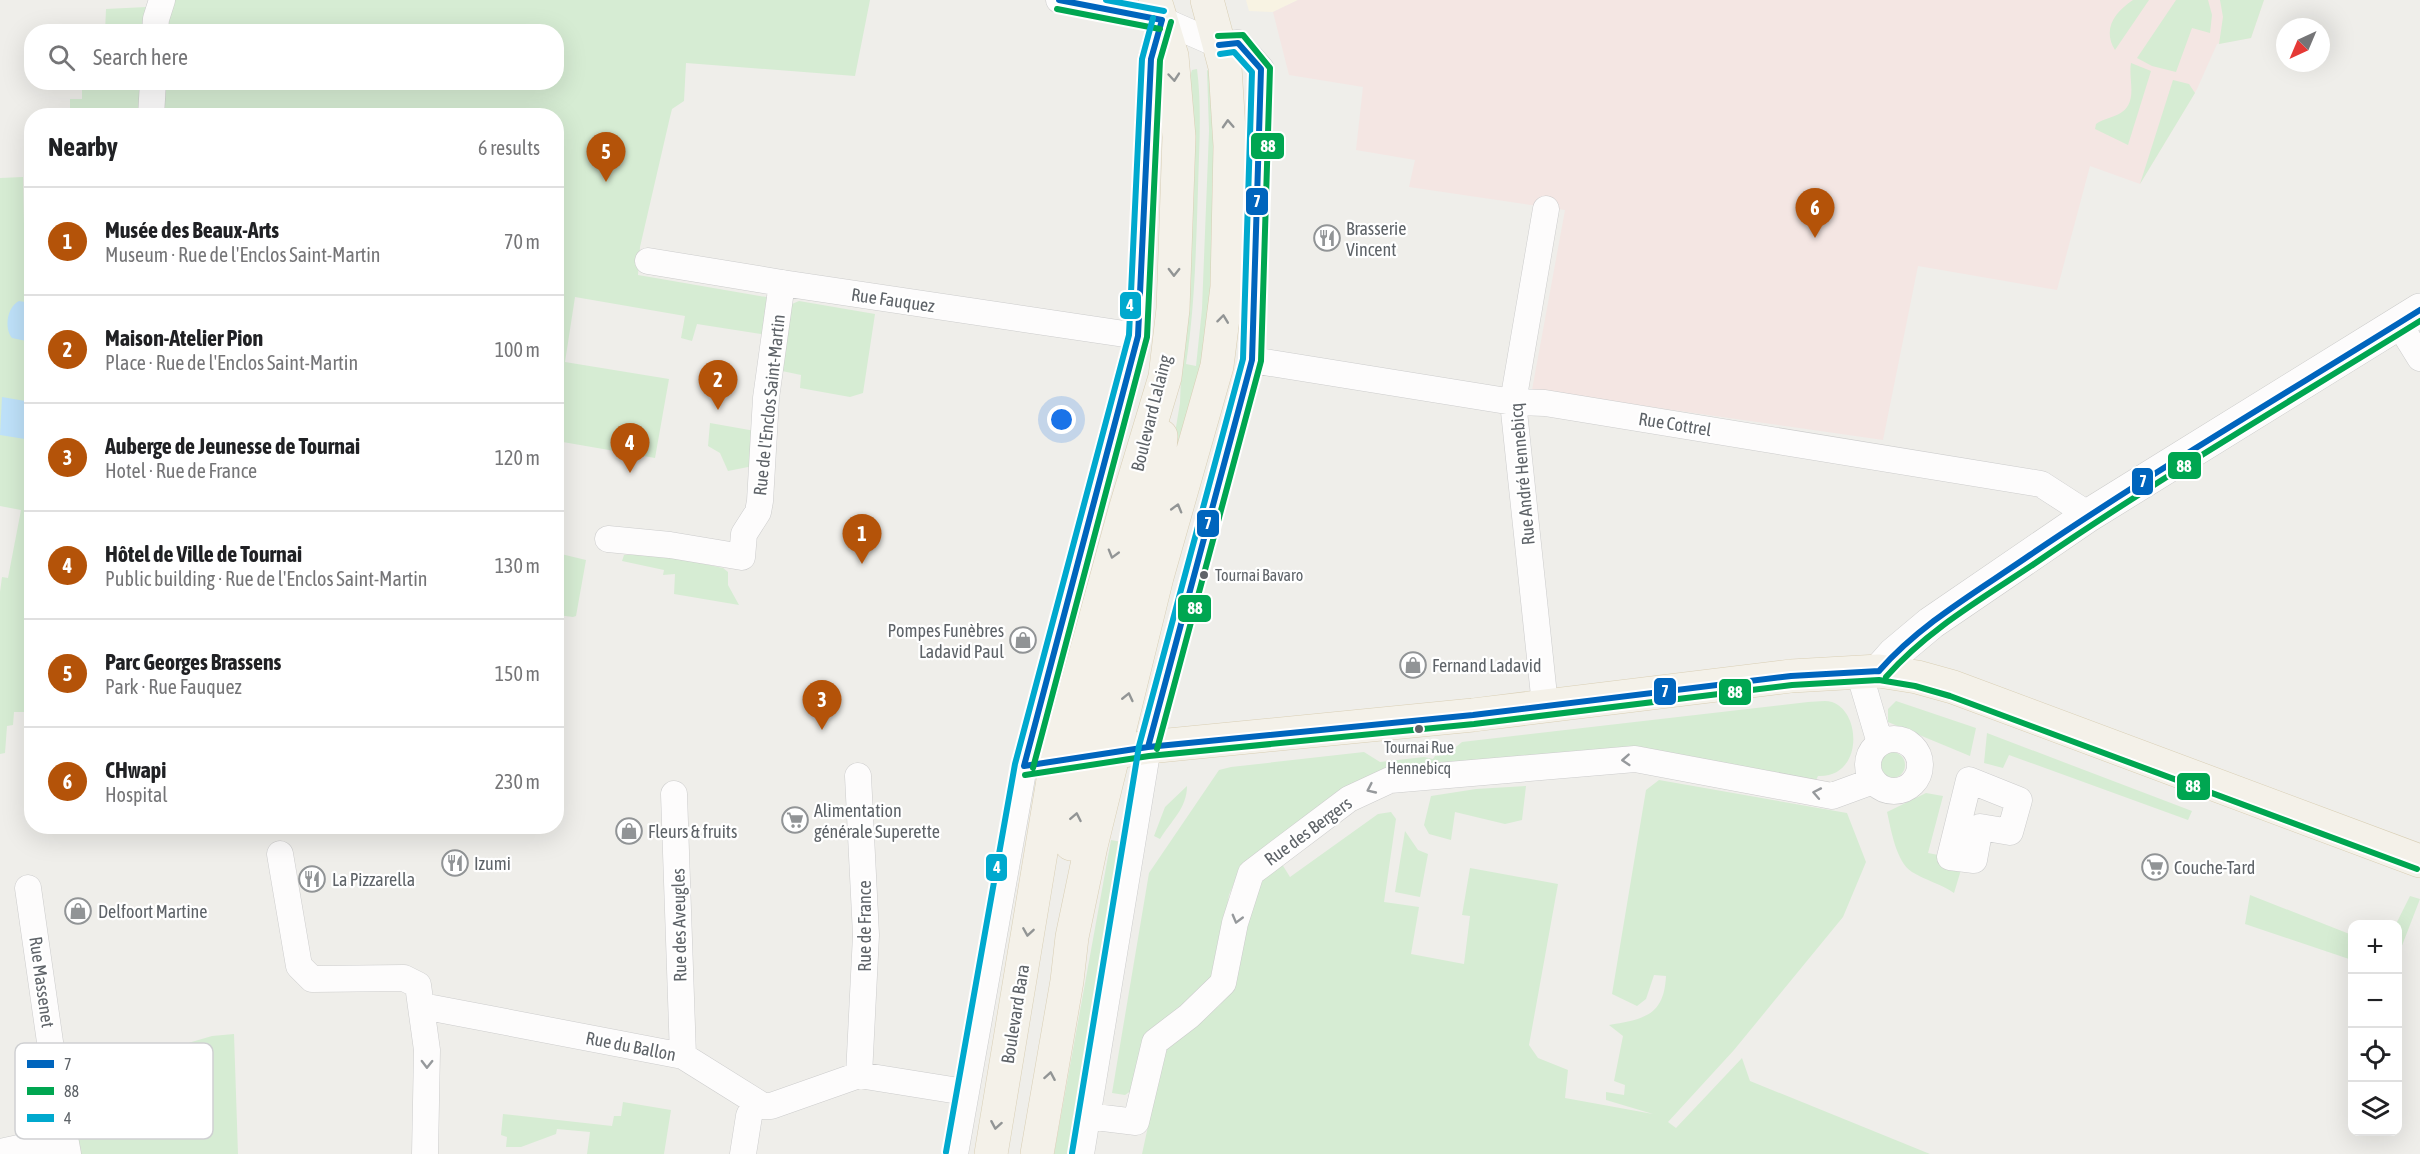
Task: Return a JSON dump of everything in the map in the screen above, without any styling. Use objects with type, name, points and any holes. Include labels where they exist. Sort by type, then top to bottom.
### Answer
[{"type":"main road","points":[[1037,1154],[1067,981],[1072,937],[1091,846],[1086,757],[1157,577],[1217,366],[1227,287],[1230,146],[1225,66],[1207,0]]},
{"type":"main road","name":"Boulevard Lalaing","points":[[1086,757],[1125,510],[1165,377],[1173,309],[1179,137],[1172,56],[1159,10]]},
{"type":"main road","points":[[1086,757],[1148,747],[1473,715],[1791,676],[1869,672],[1917,677],[1953,687],[2420,861]]},
{"type":"main road","name":"Boulevard Bara","points":[[991,1154],[1037,874],[1086,757]]},
{"type":"street","points":[[156,24],[162,0]]},
{"type":"street","points":[[1059,0],[1159,10],[1219,45],[1238,43],[1261,69],[1252,360],[1148,747],[1081,1154]]},
{"type":"street","name":"Boulevard Lalaing","points":[[1024,766],[1138,336],[1151,59],[1159,10]]},
{"type":"street","points":[[152,108],[153,90]]},
{"type":"street","name":"Rue André Hennebicq","points":[[1545,705],[1513,402],[1546,209]]},
{"type":"street","name":"Rue Fauquez","points":[[648,261],[1138,336]]},
{"type":"street","name":"Rue de l'Enclos Saint-Martin","points":[[608,539],[670,545],[742,557],[744,534],[758,512],[760,501],[766,398],[782,283]]},
{"type":"street","points":[[1880,743],[1869,672],[1931,623],[2089,515],[2410,317],[2420,358]]},
{"type":"street","name":"Rue Cottrel","points":[[1252,360],[1513,402],[1568,407],[2041,483],[2089,515]]},
{"type":"street","points":[[1896,739],[1911,746],[1919,760],[1919,769],[1912,784],[1896,791],[1887,790],[1873,781],[1868,765],[1873,749],[1880,743],[1896,739]]},
{"type":"street","points":[[1024,766],[1086,757]]},
{"type":"street","name":"Rue des Bergers","points":[[1087,1116],[1136,1122],[1155,1042],[1189,1016],[1223,983],[1235,923],[1251,873],[1349,799],[1390,780],[1635,759],[1832,796],[1873,781]]},
{"type":"street","name":"Boulevard Bara","points":[[955,1154],[1024,766]]},
{"type":"street","name":"Rue de France","points":[[858,776],[866,935],[859,1075]]},
{"type":"street","name":"Rue des Aveugles","points":[[674,795],[683,1056]]},
{"type":"street","points":[[280,854],[299,966],[312,979],[404,978],[418,985],[427,1050],[425,1154]]},
{"type":"street","name":"Rue Massenet","points":[[28,888],[50,1043]]},
{"type":"street","name":"Rue du Ballon","points":[[422,1006],[683,1056],[755,1103]]},
{"type":"street","points":[[743,1154],[749,1116],[755,1103],[771,1106],[859,1075],[965,1092]]},
{"type":"street","points":[[0,1152],[66,1146]]},
{"type":"shaded area","points":[[1246,0],[1298,0],[1273,12],[1249,11]]},
{"type":"shaded area","points":[[1298,0],[2264,0],[2251,38],[2217,44],[2197,89],[2140,184],[2090,166],[2057,290],[1918,266],[1883,440],[1532,390],[1565,210],[1409,187],[1415,160],[1356,150],[1363,87],[1289,75],[1273,12]]},
{"type":"green space","points":[[171,0],[870,0],[855,76],[686,63],[684,101],[672,109],[640,247],[638,275],[772,298],[767,335],[697,324],[692,341],[681,338],[685,316],[575,297],[565,362],[669,379],[655,458],[564,442],[564,108],[156,108],[158,90],[564,90],[564,24],[164,24]]},
{"type":"green space","points":[[2133,0],[2149,0],[2115,50],[2110,35],[2112,22]]},
{"type":"green space","points":[[2176,0],[2208,0],[2212,15],[2210,33],[2192,28],[2176,72],[2152,66],[2137,58]]},
{"type":"green space","points":[[2220,0],[2264,0],[2251,38],[2219,44],[2223,17]]},
{"type":"green space","points":[[146,7],[145,24],[105,24],[106,9]]},
{"type":"green space","points":[[2131,63],[2151,71],[2128,145],[2095,129],[2096,124],[2119,114],[2130,102]]},
{"type":"green space","points":[[1197,69],[1200,129],[1197,233],[1186,364],[1196,366],[1202,309],[1209,131],[1207,70],[1211,72],[1217,90],[1210,340],[1121,648],[1172,451],[1180,403],[1191,122],[1190,76],[1192,70]]},
{"type":"green space","points":[[2173,80],[2189,84],[2195,93],[2140,184]]},
{"type":"green space","points":[[82,90],[140,90],[139,108],[70,108],[70,99],[82,99]]},
{"type":"green space","points":[[23,177],[24,712],[14,712],[13,725],[7,726],[5,753],[0,754],[0,592],[2,577],[8,578],[21,510],[0,506],[0,178]]},
{"type":"green space","points":[[799,301],[875,314],[863,393],[850,397],[800,388],[801,375],[782,371],[792,304]]},
{"type":"green space","points":[[710,423],[755,431],[750,437],[753,466],[728,471],[720,453],[708,446]]},
{"type":"green space","points":[[658,554],[723,568],[728,572],[728,585],[739,605],[674,594],[675,574],[663,575],[664,570],[622,561],[624,555]]},
{"type":"green space","points":[[564,555],[586,560],[576,616],[564,616]]},
{"type":"green space","points":[[1829,701],[1842,708],[1853,730],[1850,756],[1843,767],[1833,774],[1818,776],[1816,780],[1702,761],[1386,775],[1239,871],[1229,895],[1215,974],[1131,1091],[1125,1095],[1112,1093],[1149,873],[1219,770],[1364,752],[1380,762],[1424,757],[1433,759],[1435,756],[1446,755],[1462,742]]},
{"type":"green space","points":[[1896,701],[1976,728],[1970,756],[1888,722],[1888,709]]},
{"type":"green space","points":[[1987,733],[2192,811],[2188,820],[2009,755],[2003,768],[1984,763]]},
{"type":"green space","points":[[1892,752],[1901,756],[1905,765],[1901,774],[1892,778],[1883,774],[1879,765],[1883,756]]},
{"type":"green space","points":[[1659,780],[1847,813],[1866,862],[1843,917],[1734,1050],[1668,1122],[1676,1128],[1742,1058],[1750,1081],[1930,1154],[1142,1154],[1165,1048],[1219,1006],[1235,986],[1253,890],[1280,861],[1290,877],[1378,814],[1391,812],[1396,819],[1384,902],[1419,907],[1411,954],[1464,964],[1470,916],[1462,915],[1470,868],[1558,884],[1529,1045],[1538,1058],[1568,1070],[1565,1098],[1653,1114],[1606,1100],[1606,1092],[1624,1095],[1625,1085],[1614,1081],[1623,1036],[1609,1025],[1650,1013],[1661,1000],[1664,989],[1666,976],[1654,975],[1646,999],[1637,1006],[1612,994],[1646,790]]},
{"type":"green space","points":[[1187,786],[1178,814],[1160,839],[1154,836],[1165,807]]},
{"type":"green space","points":[[1526,786],[1522,820],[1505,824],[1455,812],[1451,840],[1429,834],[1424,825],[1431,796],[1476,789]]},
{"type":"green space","points":[[1926,793],[1943,796],[1928,853],[1964,860],[1954,893],[1906,867],[1892,836],[1887,812]]},
{"type":"green space","points":[[1405,831],[1418,850],[1428,854],[1420,897],[1395,892]]},
{"type":"green space","points":[[1111,840],[1122,842],[1068,1154],[1054,1154]]},
{"type":"green space","points":[[2250,895],[2348,933],[2348,959],[2245,924]]},
{"type":"green space","points":[[2410,896],[2420,899],[2402,946],[2402,920],[2398,920]]},
{"type":"green space","points":[[234,1034],[238,1154],[81,1154],[78,1139],[213,1139],[213,1043],[188,1043],[212,1036]]},
{"type":"green space","points":[[623,1102],[671,1110],[664,1154],[587,1154],[590,1132],[557,1129],[556,1134],[521,1147],[506,1147],[507,1137],[501,1135],[503,1114],[612,1126],[614,1116],[621,1116]]},
{"type":"water","points":[[19,301],[24,302],[24,341],[12,338],[8,329],[9,313]]},
{"type":"water","points":[[2,397],[24,401],[24,439],[0,435]]},
{"type":"transit line","name":"7","points":[[1059,0],[1162,20]]},
{"type":"transit line","name":"4","points":[[1106,0],[1164,11]]},
{"type":"transit line","name":"88","points":[[1057,9],[1160,29]]},
{"type":"transit line","name":"4","points":[[946,1152],[1015,764],[1129,335],[1142,59],[1153,18]]},
{"type":"transit line","name":"7","points":[[1024,766],[1138,336],[1151,59],[1162,20]]},
{"type":"transit line","name":"88","points":[[1033,768],[1147,337],[1160,60],[1171,22]]},
{"type":"transit line","name":"88","points":[[1157,749],[1261,361],[1270,68],[1243,35],[1218,36]]},
{"type":"transit line","name":"7","points":[[1148,747],[1252,360],[1261,69],[1238,43],[1219,45]]},
{"type":"transit line","name":"4","points":[[1072,1153],[1139,746],[1243,359],[1252,72],[1234,52],[1220,54]]},
{"type":"transit line","name":"7","points":[[1879,671],[1913,638],[1970,595],[2175,461],[2420,310]]},
{"type":"transit line","name":"88","points":[[1886,677],[1919,644],[1976,602],[2177,470],[2420,321]]},
{"type":"transit line","name":"7","points":[[1024,766],[1148,747],[1473,715],[1791,676],[1879,671]]},
{"type":"transit line","name":"88","points":[[1025,775],[1149,756],[1474,724],[1792,685],[1879,680],[1915,686],[1950,696],[2417,869]]},
{"type":"place","name":"Parc Georges Brassens","points":[[606,182]]},
{"type":"place","name":"Brasserie Vincent","points":[[1327,238]]},
{"type":"place","name":"CHwapi","points":[[1815,238]]},
{"type":"place","name":"Maison-Atelier Pion","points":[[718,410]]},
{"type":"place","name":"Hôtel de Ville de Tournai","points":[[630,473]]},
{"type":"place","name":"Musée des Beaux-Arts","points":[[862,564]]},
{"type":"place","name":"Tournai Bavaro","points":[[1204,575]]},
{"type":"place","name":"Pompes Funèbres Ladavid Paul","points":[[1023,640]]},
{"type":"place","name":"Fernand Ladavid","points":[[1413,665]]},
{"type":"place","name":"Tournai Rue Hennebicq","points":[[1419,729]]},
{"type":"place","name":"Auberge de Jeunesse de Tournai","points":[[822,730]]},
{"type":"place","name":"Alimentation générale Superette","points":[[795,820]]},
{"type":"place","name":"Fleurs & fruits","points":[[629,831]]},
{"type":"place","name":"Izumi","points":[[455,863]]},
{"type":"place","name":"Couche-Tard","points":[[2155,867]]},
{"type":"place","name":"La Pizzarella","points":[[312,879]]},
{"type":"place","name":"Delfoort Martine","points":[[78,911]]}]
